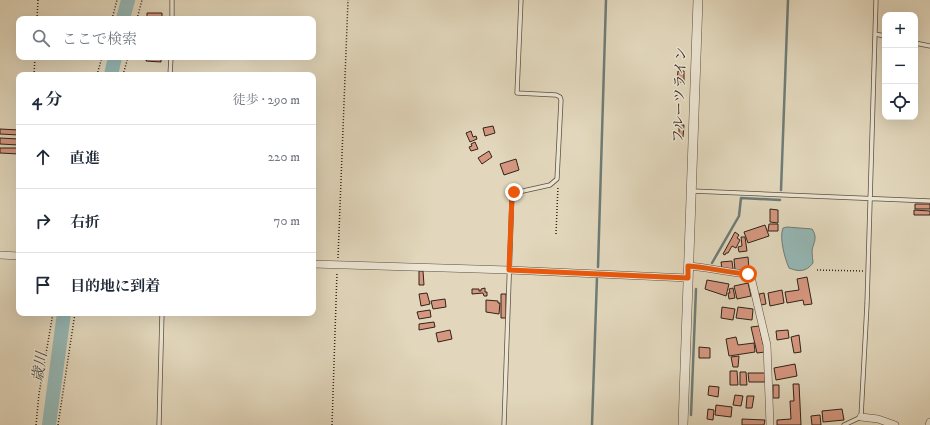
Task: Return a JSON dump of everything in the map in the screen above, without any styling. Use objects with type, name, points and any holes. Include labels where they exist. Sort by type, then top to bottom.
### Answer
[{"type":"street","name":"フルーツライン","points":[[683,425],[690,191],[698,0]]},
{"type":"street","points":[[0,255],[16,256]]},
{"type":"street","points":[[316,264],[509,270],[688,278]]},
{"type":"street","points":[[688,266],[705,267],[728,273],[748,274],[751,277],[767,345],[770,425]]},
{"type":"street","points":[[861,417],[878,419],[895,425]]},
{"type":"lane","points":[[172,0],[172,16]]},
{"type":"lane","points":[[504,425],[512,195],[514,192],[550,185],[557,179],[561,100],[560,97],[556,95],[517,93],[521,0]]},
{"type":"lane","points":[[844,425],[861,417],[876,0]]},
{"type":"lane","points":[[875,34],[882,35]]},
{"type":"lane","points":[[918,44],[930,46]]},
{"type":"lane","points":[[170,72],[171,60]]},
{"type":"lane","points":[[690,191],[930,201]]},
{"type":"lane","points":[[159,425],[162,316]]},
{"type":"path","points":[[37,16],[38,0]]},
{"type":"path","points":[[113,16],[117,0]]},
{"type":"path","points":[[138,16],[142,0]]},
{"type":"path","points":[[332,425],[348,0]]},
{"type":"path","points":[[34,72],[35,60]]},
{"type":"path","points":[[98,72],[101,60]]},
{"type":"path","points":[[124,72],[127,60]]},
{"type":"path","points":[[555,181],[558,186],[556,234]]},
{"type":"path","points":[[817,270],[867,271]]},
{"type":"path","points":[[36,425],[39,394],[52,316]]},
{"type":"path","points":[[58,425],[75,316]]},
{"type":"water","points":[[783,228],[812,229],[814,233],[815,239],[812,249],[813,263],[805,270],[799,271],[789,268],[782,243]]},
{"type":"building","points":[[147,13],[162,13],[162,16],[147,16]]},
{"type":"building","points":[[161,60],[161,62],[146,61]]},
{"type":"building","points":[[678,71],[684,71],[684,82],[677,82]]},
{"type":"building","points":[[679,125],[684,125],[683,137],[679,137]]},
{"type":"building","points":[[493,126],[495,133],[485,136],[483,128]]},
{"type":"building","points":[[0,129],[16,130],[16,135],[0,134]]},
{"type":"building","points":[[471,131],[473,137],[476,136],[477,139],[470,142],[466,133]]},
{"type":"building","points":[[0,138],[16,139],[16,145],[0,144]]},
{"type":"building","points":[[475,142],[478,149],[471,151],[469,147]]},
{"type":"building","points":[[0,148],[16,148],[16,154],[0,153]]},
{"type":"building","points":[[489,151],[492,157],[482,164],[478,158]]},
{"type":"building","points":[[516,159],[519,170],[504,175],[500,164]]},
{"type":"building","points":[[915,204],[930,204],[930,209],[915,209]]},
{"type":"building","points":[[770,209],[778,210],[778,223],[770,222]]},
{"type":"building","points":[[914,210],[930,211],[930,215],[914,215]]},
{"type":"building","points":[[769,224],[778,224],[778,231],[768,231]]},
{"type":"building","points":[[765,225],[769,236],[748,243],[744,232]]},
{"type":"building","points":[[735,232],[739,235],[737,238],[740,240],[736,248],[732,246],[725,255],[723,254]]},
{"type":"building","points":[[741,237],[745,237],[747,251],[739,252],[738,247],[742,246]]},
{"type":"building","points":[[748,257],[749,269],[735,270],[734,259]]},
{"type":"building","points":[[732,261],[733,269],[722,270],[721,262]]},
{"type":"building","points":[[419,271],[423,271],[424,285],[419,285]]},
{"type":"building","points":[[807,277],[812,304],[804,305],[803,300],[787,303],[785,292],[799,290],[797,279]]},
{"type":"building","points":[[707,280],[729,284],[726,296],[705,289]]},
{"type":"building","points":[[748,283],[751,296],[737,299],[734,286]]},
{"type":"building","points":[[485,288],[487,296],[484,296],[483,293],[472,294],[472,289],[479,289],[479,291],[481,291],[481,289]]},
{"type":"building","points":[[733,288],[735,298],[729,299],[729,289]]},
{"type":"building","points":[[782,290],[784,303],[770,306],[768,293]]},
{"type":"building","points":[[427,293],[430,304],[421,306],[419,294]]},
{"type":"building","points":[[764,293],[766,304],[761,305],[759,294]]},
{"type":"building","points":[[501,294],[506,294],[506,318],[501,318]]},
{"type":"building","points":[[445,299],[446,307],[433,309],[431,301]]},
{"type":"building","points":[[486,300],[498,301],[498,303],[500,303],[499,314],[486,312]]},
{"type":"building","points":[[722,307],[735,309],[733,320],[721,318]]},
{"type":"building","points":[[738,307],[753,309],[752,320],[736,318]]},
{"type":"building","points":[[430,310],[431,317],[419,319],[417,312]]},
{"type":"building","points":[[434,322],[435,327],[419,330],[419,324]]},
{"type":"building","points":[[759,326],[765,352],[757,353],[751,327]]},
{"type":"building","points":[[450,330],[452,339],[438,342],[436,333]]},
{"type":"building","points":[[788,330],[789,338],[777,340],[776,331]]},
{"type":"building","points":[[799,335],[801,352],[794,353],[791,337]]},
{"type":"building","points":[[736,337],[738,345],[754,343],[755,352],[729,356],[726,339]]},
{"type":"building","points":[[699,347],[710,348],[710,358],[699,358]]},
{"type":"building","points":[[739,356],[738,367],[733,367],[731,357]]},
{"type":"building","points":[[795,364],[797,376],[776,380],[774,368]]},
{"type":"building","points":[[730,371],[737,371],[738,385],[730,385]]},
{"type":"building","points":[[740,372],[746,372],[747,385],[740,385]]},
{"type":"building","points":[[748,373],[765,373],[765,382],[749,382]]},
{"type":"building","points":[[793,384],[799,384],[801,425],[777,425],[777,420],[791,419],[790,401],[794,401]]},
{"type":"building","points":[[773,385],[779,385],[779,398],[773,398]]},
{"type":"building","points":[[709,386],[719,387],[718,397],[708,395]]},
{"type":"building","points":[[735,395],[743,396],[741,406],[733,405]]},
{"type":"building","points":[[747,396],[754,396],[752,408],[746,408]]},
{"type":"building","points":[[716,405],[732,407],[731,417],[715,415]]},
{"type":"building","points":[[708,409],[714,410],[713,420],[707,419]]},
{"type":"building","points":[[842,409],[844,420],[823,422],[822,411]]},
{"type":"building","points":[[820,415],[821,425],[812,425],[811,416]]},
{"type":"building","points":[[742,419],[765,420],[764,425],[742,425]]},
{"type":"waterway","name":"歳川","points":[[124,16],[128,0]]},
{"type":"waterway","points":[[598,267],[606,0]]},
{"type":"waterway","points":[[781,190],[788,0]]},
{"type":"waterway","name":"歳川","points":[[112,72],[114,60]]},
{"type":"waterway","points":[[712,263],[739,216],[741,198],[780,200]]},
{"type":"waterway","points":[[592,425],[597,277]]},
{"type":"waterway","points":[[691,415],[696,289]]},
{"type":"waterway","name":"歳川","points":[[49,425],[64,316]]},
{"type":"route","points":[[514,192],[512,195],[509,270],[688,278],[688,266],[705,267],[728,273],[748,274]]}]
